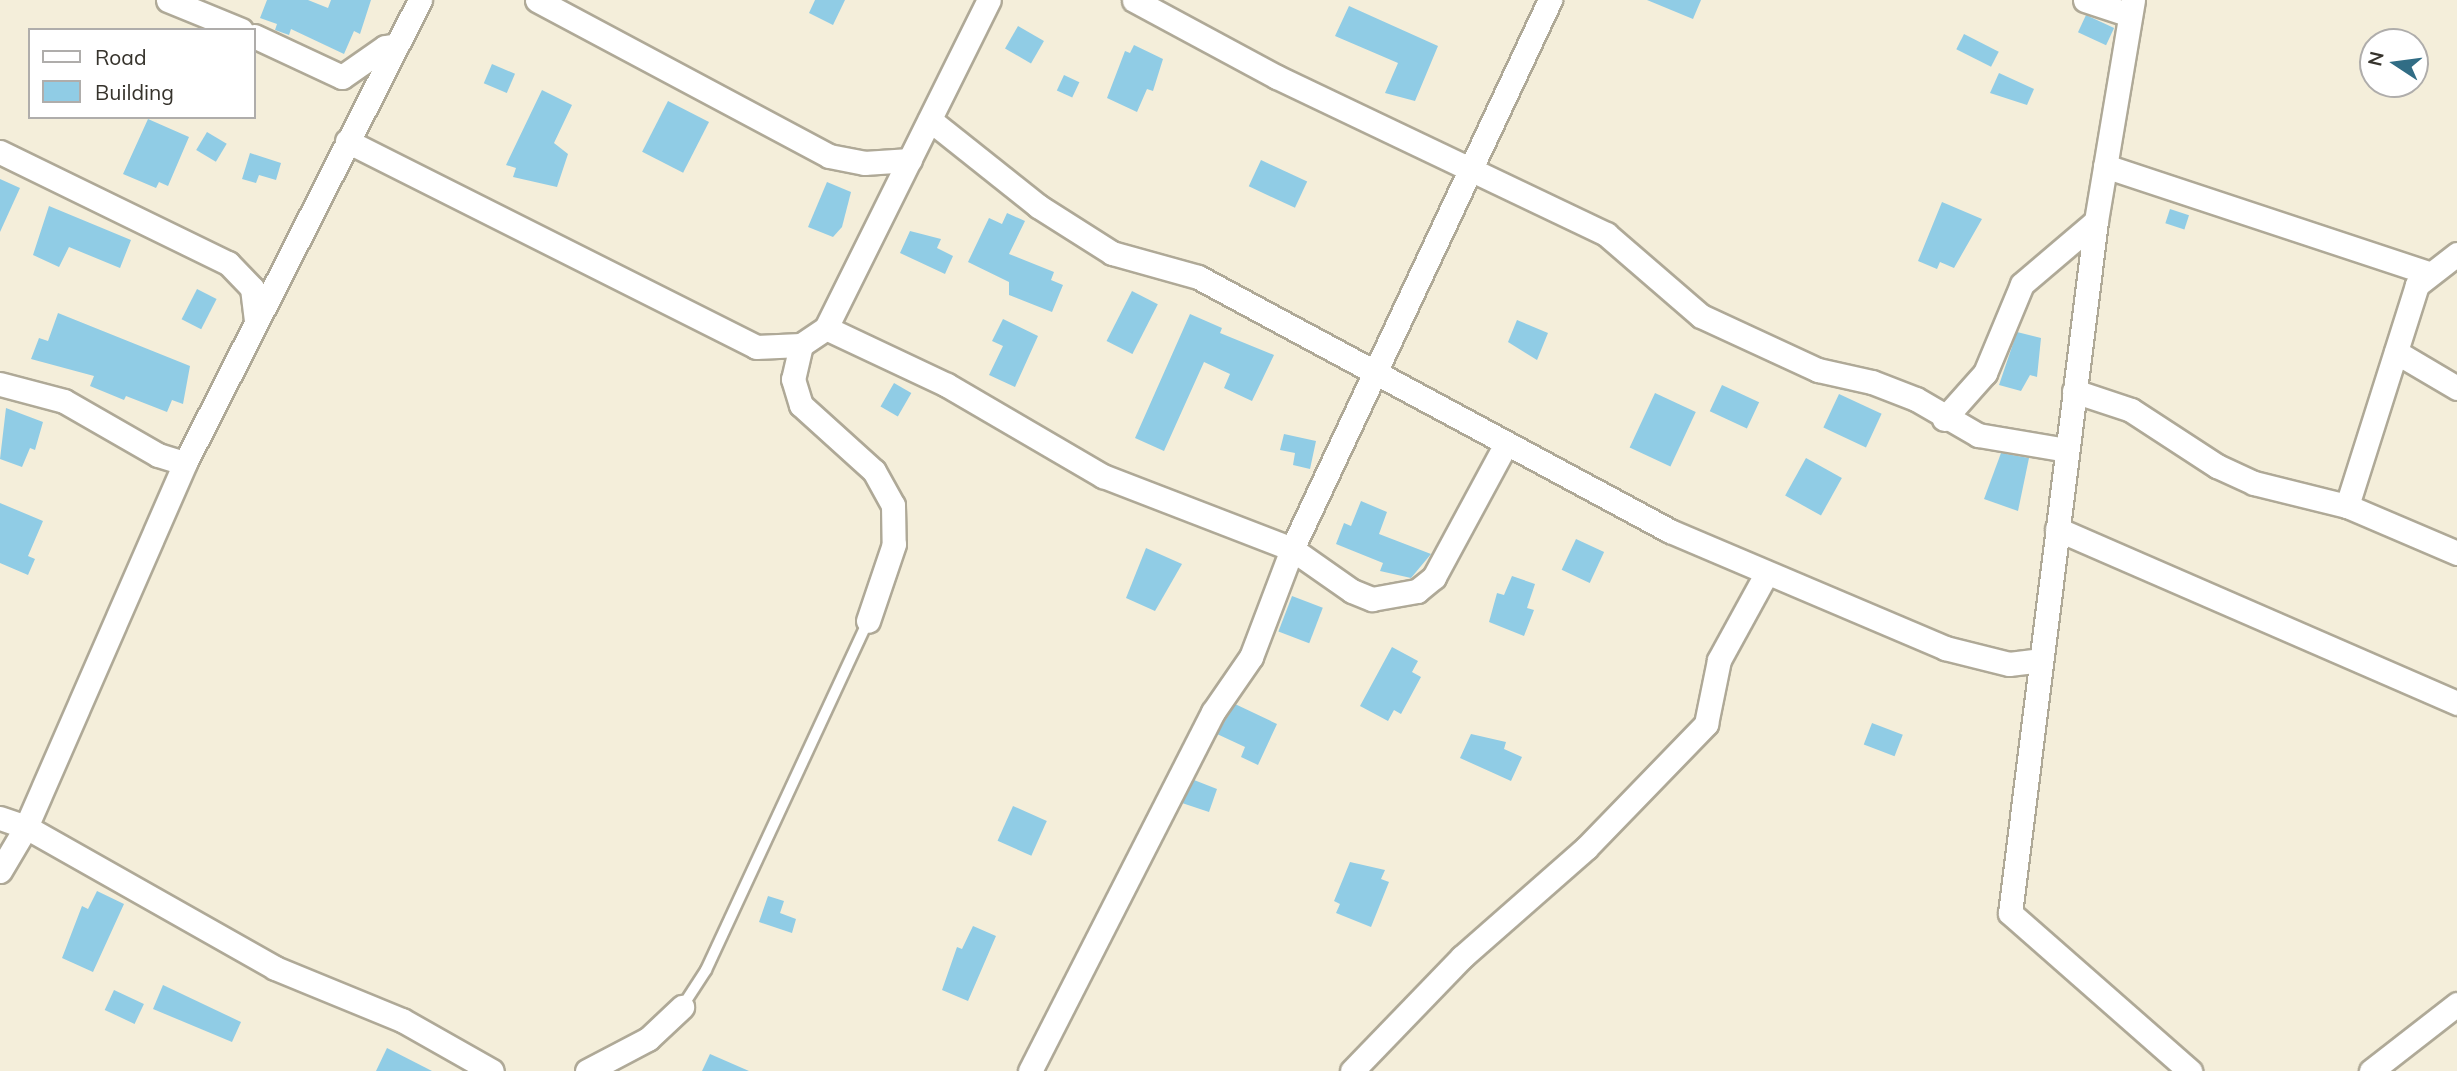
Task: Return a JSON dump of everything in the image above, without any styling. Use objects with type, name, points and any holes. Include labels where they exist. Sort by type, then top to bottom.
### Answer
[{"type":"street","points":[[169,0],[236,28]]},
{"type":"street","points":[[0,871],[26,827],[186,463],[420,0]]},
{"type":"street","points":[[537,0],[829,156],[863,163],[910,160]]},
{"type":"street","points":[[347,141],[756,347],[801,345],[826,328],[989,0]]},
{"type":"street","points":[[1133,0],[1277,77],[1606,234],[1701,316],[1818,370],[1872,382],[1916,399],[1944,419],[1978,435],[2067,450]]},
{"type":"street","points":[[1030,1071],[1213,712],[1251,657],[1292,549],[1468,168],[1550,0]]},
{"type":"street","points":[[2085,0],[2131,8],[2096,221],[2010,914],[2190,1071]]},
{"type":"street","points":[[256,37],[342,77],[385,47],[397,45]]},
{"type":"street","points":[[930,120],[1038,206],[1112,253],[1198,277],[1345,360],[1376,369],[1593,493],[1766,574],[1945,648],[2009,664],[2040,660]]},
{"type":"street","points":[[0,152],[228,262],[252,288],[256,323]]},
{"type":"street","points":[[2105,166],[2429,273]]},
{"type":"street","points":[[1944,419],[1985,373],[2022,284],[2096,221]]},
{"type":"street","points":[[2347,506],[2417,285],[2429,273],[2457,254]]},
{"type":"street","points":[[826,328],[947,385],[1103,476],[1292,549],[1352,591],[1372,598],[1417,592],[1449,556],[1506,444]]},
{"type":"street","points":[[801,345],[793,379],[801,405],[874,471],[893,505],[894,544],[868,621]]},
{"type":"street","points":[[2396,352],[2457,388]]},
{"type":"street","points":[[0,384],[64,401],[158,455],[186,463]]},
{"type":"street","points":[[2074,390],[2131,410],[2217,466],[2254,483],[2347,506],[2457,552]]},
{"type":"street","points":[[2057,529],[2457,704]]},
{"type":"street","points":[[1352,1071],[1462,957],[1586,848],[1706,724],[1718,660],[1766,574]]},
{"type":"street","points":[[0,818],[26,827],[275,968],[402,1020],[492,1071]]},
{"type":"street","points":[[2371,1071],[2457,1004]]},
{"type":"street","points":[[587,1071],[648,1039],[682,1007]]},
{"type":"lane","points":[[682,1007],[724,934],[868,621]]},
{"type":"building","points":[[267,0],[308,0],[328,8],[331,0],[371,0],[360,34],[354,31],[344,54],[291,29],[289,35],[275,30],[277,24],[260,18]]},
{"type":"building","points":[[815,0],[845,0],[833,25],[809,13]]},
{"type":"building","points":[[1647,0],[1701,0],[1693,19]]},
{"type":"building","points":[[1349,6],[1438,46],[1415,101],[1385,93],[1398,63],[1335,36]]},
{"type":"building","points":[[2086,15],[2114,28],[2106,45],[2078,32]]},
{"type":"building","points":[[1018,26],[1044,41],[1031,64],[1005,49]]},
{"type":"building","points":[[1964,34],[1999,52],[1991,67],[1956,49]]},
{"type":"building","points":[[1134,45],[1163,59],[1153,91],[1147,89],[1137,112],[1107,98],[1125,51],[1130,53]]},
{"type":"building","points":[[492,64],[515,74],[507,93],[484,83]]},
{"type":"building","points":[[1999,73],[2034,89],[2027,105],[1990,93]]},
{"type":"building","points":[[1064,75],[1079,82],[1072,98],[1057,90]]},
{"type":"building","points":[[542,90],[572,105],[554,143],[568,154],[557,187],[513,177],[516,168],[506,165]]},
{"type":"building","points":[[668,101],[709,122],[683,173],[642,152]]},
{"type":"building","points":[[148,119],[189,137],[168,186],[159,182],[156,188],[123,174]]},
{"type":"building","points":[[207,132],[227,144],[216,162],[196,150]]},
{"type":"building","points":[[250,153],[281,163],[276,180],[259,175],[256,183],[242,179]]},
{"type":"building","points":[[1261,160],[1307,182],[1295,208],[1249,186]]},
{"type":"building","points":[[0,179],[20,188],[0,232]]},
{"type":"building","points":[[827,182],[851,192],[842,227],[833,237],[808,227]]},
{"type":"building","points":[[1942,202],[1982,219],[1954,268],[1940,262],[1937,269],[1918,261]]},
{"type":"building","points":[[49,206],[131,240],[120,268],[69,247],[59,267],[33,255]]},
{"type":"building","points":[[2170,209],[2189,215],[2184,229],[2165,223]]},
{"type":"building","points":[[1007,213],[1025,221],[1009,254],[1054,272],[1051,280],[1063,285],[1052,312],[1009,295],[1009,282],[968,262],[989,218],[1002,224]]},
{"type":"building","points":[[910,231],[941,239],[937,248],[953,256],[945,274],[900,253]]},
{"type":"building","points":[[197,289],[217,299],[201,329],[182,319]]},
{"type":"building","points":[[1132,291],[1158,304],[1132,354],[1107,341]]},
{"type":"building","points":[[58,313],[190,366],[183,404],[172,400],[167,412],[126,396],[124,400],[90,386],[94,376],[31,359],[39,338],[48,341]]},
{"type":"building","points":[[1190,314],[1222,328],[1220,333],[1274,355],[1252,401],[1224,388],[1230,374],[1204,362],[1164,451],[1135,438]]},
{"type":"building","points":[[1003,319],[1038,336],[1015,387],[989,375],[1003,346],[992,341]]},
{"type":"building","points":[[1517,320],[1548,333],[1537,360],[1508,342]]},
{"type":"building","points":[[2017,332],[2041,338],[2037,377],[2030,375],[2021,391],[1999,385]]},
{"type":"building","points":[[894,383],[911,393],[898,416],[880,406]]},
{"type":"building","points":[[1722,385],[1759,402],[1747,429],[1710,411]]},
{"type":"building","points":[[1655,393],[1696,412],[1670,466],[1630,447]]},
{"type":"building","points":[[1839,394],[1882,414],[1866,447],[1823,428]]},
{"type":"building","points":[[6,408],[43,422],[35,450],[30,448],[22,467],[0,459]]},
{"type":"building","points":[[1284,434],[1316,441],[1310,469],[1293,465],[1295,453],[1280,450]]},
{"type":"building","points":[[2001,453],[2029,458],[2018,511],[1984,499]]},
{"type":"building","points":[[1806,458],[1842,478],[1821,515],[1785,496]]},
{"type":"building","points":[[1361,501],[1387,512],[1379,534],[1431,554],[1411,578],[1380,571],[1383,563],[1336,544],[1344,523],[1351,526]]},
{"type":"building","points":[[0,503],[43,521],[28,556],[35,559],[28,575],[0,563]]},
{"type":"building","points":[[1576,539],[1604,552],[1590,583],[1562,570]]},
{"type":"building","points":[[1146,548],[1182,564],[1155,611],[1126,598]]},
{"type":"building","points":[[1512,576],[1535,584],[1527,608],[1534,610],[1524,636],[1489,622],[1497,593],[1504,595]]},
{"type":"building","points":[[1292,596],[1323,608],[1309,643],[1278,631]]},
{"type":"building","points":[[1392,647],[1418,661],[1412,672],[1421,677],[1401,714],[1394,710],[1388,721],[1360,706]]},
{"type":"building","points":[[1235,704],[1277,724],[1258,765],[1241,757],[1245,747],[1217,734]]},
{"type":"building","points":[[1872,723],[1903,735],[1895,756],[1864,744]]},
{"type":"building","points":[[1471,734],[1506,742],[1504,749],[1522,757],[1511,781],[1460,758]]},
{"type":"building","points":[[1194,780],[1217,789],[1209,812],[1182,803]]},
{"type":"building","points":[[1013,806],[1047,821],[1031,856],[998,841]]},
{"type":"building","points":[[1350,862],[1385,870],[1381,879],[1389,882],[1371,927],[1336,913],[1340,904],[1334,901]]},
{"type":"building","points":[[97,891],[124,904],[93,972],[62,958],[82,906],[88,909]]},
{"type":"building","points":[[768,896],[784,901],[780,913],[796,919],[792,933],[759,922]]},
{"type":"building","points":[[973,926],[996,936],[968,1001],[942,990],[957,947],[962,949]]},
{"type":"building","points":[[163,985],[241,1022],[232,1042],[153,1009]]},
{"type":"building","points":[[114,990],[144,1004],[135,1024],[105,1010]]},
{"type":"building","points":[[387,1048],[432,1071],[376,1071]]},
{"type":"building","points":[[710,1054],[749,1071],[702,1071]]}]
